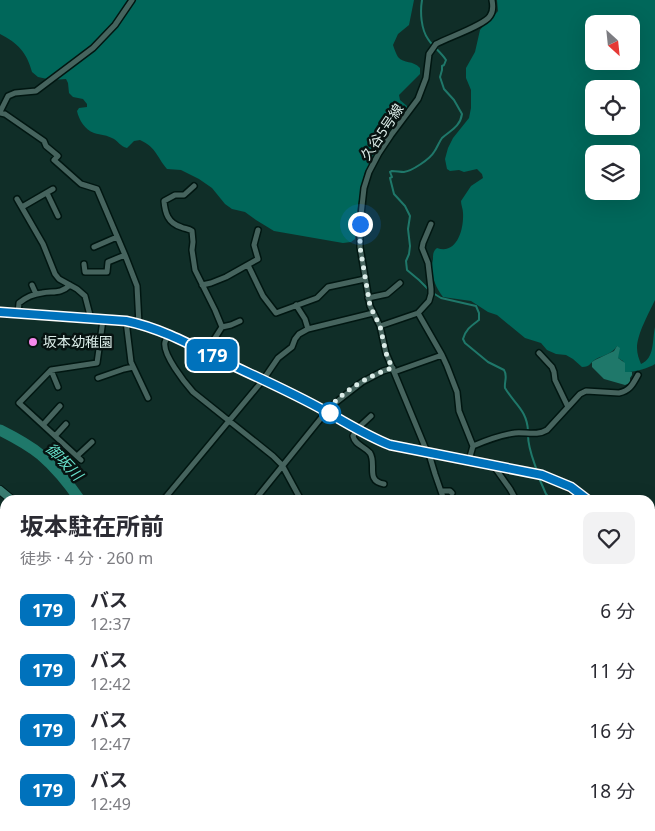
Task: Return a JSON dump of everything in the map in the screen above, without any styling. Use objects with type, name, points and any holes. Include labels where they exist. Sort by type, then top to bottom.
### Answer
[{"type":"main road","points":[[0,312],[126,321],[139,324],[206,352],[326,411],[370,437],[390,445],[542,475],[571,487],[581,495]]},
{"type":"street","points":[[132,0],[115,25],[92,48],[36,91],[15,93],[8,96],[0,113],[5,114],[44,141],[46,146],[58,156],[54,160],[81,184],[97,189],[137,286],[139,324]]},
{"type":"street","name":"久谷5号線","points":[[442,495],[430,454],[427,452],[386,353],[380,326],[370,306],[360,247],[360,224],[364,188],[369,172],[418,98],[426,78],[429,54],[434,45],[485,21],[490,17],[492,0]]},
{"type":"street","points":[[194,186],[184,195],[174,195],[164,201],[166,216],[181,227],[192,231],[194,242],[192,250],[196,275],[222,327]]},
{"type":"street","points":[[22,207],[53,189]]},
{"type":"street","points":[[47,193],[58,216]]},
{"type":"street","points":[[17,199],[43,244],[55,274],[85,296],[91,319]]},
{"type":"street","points":[[380,326],[418,313],[430,301],[431,291],[428,263],[422,248],[431,224]]},
{"type":"street","points":[[202,285],[226,277],[258,258],[254,245],[258,230]]},
{"type":"street","points":[[94,247],[117,237]]},
{"type":"street","points":[[84,264],[85,272],[107,272],[108,262],[125,255]]},
{"type":"street","points":[[248,265],[263,296],[276,313],[318,298],[328,287],[365,279]]},
{"type":"street","points":[[368,298],[387,294],[400,283]]},
{"type":"street","points":[[32,285],[36,294]]},
{"type":"street","points":[[18,314],[19,303],[23,300],[36,294],[61,291],[70,285]]},
{"type":"street","points":[[296,305],[305,319],[308,329]]},
{"type":"street","points":[[167,495],[263,380],[278,358],[292,347],[299,334],[308,329],[373,313]]},
{"type":"street","points":[[418,313],[442,355],[457,392],[459,411],[473,446],[469,460]]},
{"type":"street","points":[[92,442],[79,458],[19,403],[51,370],[98,362],[102,320]]},
{"type":"street","points":[[126,321],[131,362],[148,398]]},
{"type":"street","points":[[206,352],[222,327],[240,321]]},
{"type":"street","points":[[168,335],[165,343],[166,349],[182,380],[193,392],[273,456],[282,465],[298,495]]},
{"type":"street","points":[[539,352],[552,367],[555,380],[568,407]]},
{"type":"street","points":[[259,495],[326,411],[348,391],[383,371],[393,370],[442,355]]},
{"type":"street","points":[[98,378],[133,367]]},
{"type":"street","points":[[51,370],[58,387]]},
{"type":"street","points":[[473,446],[498,436],[516,433],[543,433],[580,394],[586,391],[624,392],[633,386],[638,375]]},
{"type":"street","points":[[43,425],[60,406]]},
{"type":"street","points":[[371,416],[357,429],[353,440],[371,454],[373,476],[376,481],[384,484]]},
{"type":"street","points":[[55,436],[66,424]]},
{"type":"street","points":[[493,465],[513,495]]},
{"type":"street","points":[[441,491],[450,491],[452,493]]},
{"type":"shaded area","points":[[0,0],[414,0],[409,25],[398,34],[393,45],[398,57],[420,68],[420,74],[399,95],[400,100],[407,106],[407,112],[365,172],[358,206],[355,239],[351,242],[343,243],[274,231],[245,212],[232,209],[225,204],[212,188],[199,179],[181,170],[167,169],[153,149],[146,143],[140,140],[134,141],[127,148],[116,140],[88,130],[79,118],[77,111],[79,108],[87,107],[87,104],[83,99],[73,97],[69,93],[66,79],[52,80],[38,77],[32,72],[21,49],[0,34]]},
{"type":"shaded area","points":[[497,0],[655,0],[655,300],[641,330],[637,348],[641,364],[649,358],[651,353],[655,327],[655,364],[649,367],[625,372],[623,361],[618,358],[617,346],[610,353],[582,367],[566,355],[556,354],[547,350],[541,343],[525,338],[497,315],[488,312],[471,301],[443,297],[437,288],[432,274],[434,251],[437,248],[450,248],[458,239],[463,219],[461,201],[471,186],[483,178],[477,169],[464,172],[459,170],[450,171],[447,169],[445,159],[453,138],[469,118],[471,90],[466,78],[466,68],[475,52],[480,30],[498,11]]},
{"type":"shaded area","points":[[617,346],[620,348],[618,358],[625,363],[625,372],[632,372],[630,383],[625,385],[604,379],[592,367],[592,362],[614,351]]},
{"type":"waterway","points":[[422,0],[421,10],[424,30],[430,42],[446,60],[442,66],[440,77],[444,89],[454,100],[462,114],[457,125],[442,138],[432,155],[425,161],[404,172],[390,172],[394,194],[405,206],[410,216],[408,229],[410,246],[406,261],[407,270],[429,290]]},
{"type":"waterway","points":[[433,293],[441,298],[476,306],[479,320],[467,330],[463,339],[465,343],[488,362],[504,370],[506,374],[505,388],[523,413],[528,431]]},
{"type":"waterway","name":"御坂川","points":[[0,430],[41,455],[62,476],[76,495]]},
{"type":"waterway","points":[[528,435],[537,471]]},
{"type":"waterway","points":[[539,478],[547,495]]},
{"type":"bus line","name":"179","points":[[0,312],[126,321],[139,324],[161,331],[263,380],[326,411],[379,441],[390,445],[542,475],[571,487],[582,495]]},
{"type":"place","name":"坂本幼稚園","points":[[33,342]]},
{"type":"route","points":[[330,413],[326,411],[348,391],[371,376],[392,368],[386,353],[380,326],[370,306],[360,247],[360,224]]}]
